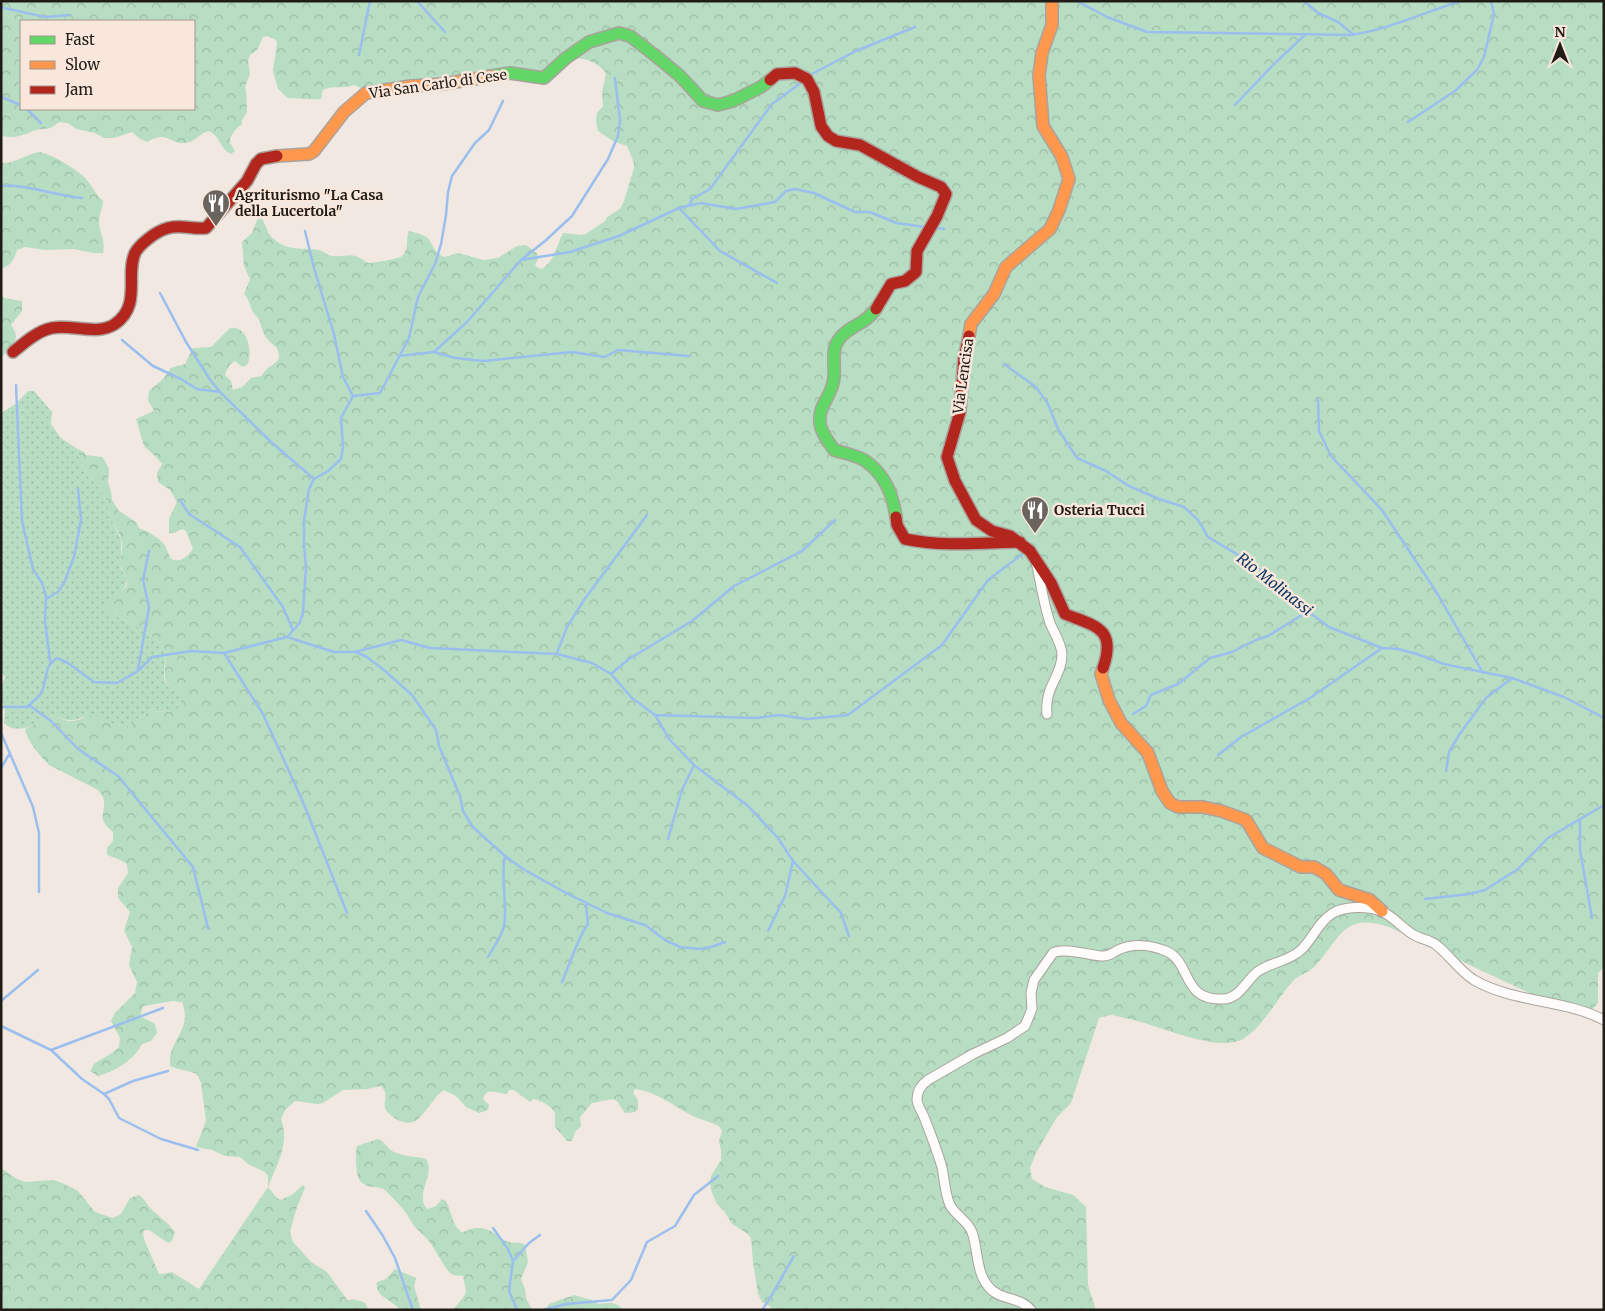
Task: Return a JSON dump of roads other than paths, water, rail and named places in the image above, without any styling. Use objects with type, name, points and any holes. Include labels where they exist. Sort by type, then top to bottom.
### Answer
[{"type":"street","name":"Via Lencisa","points":[[1047,714],[1048,692],[1061,662],[1062,653],[1050,622],[1036,561],[1030,551],[1020,542],[1010,536],[992,531],[976,520],[955,481],[947,457],[960,412],[964,358],[971,324],[994,294],[1006,267],[1050,229],[1059,210],[1069,179],[1062,157],[1043,126],[1039,75],[1042,53],[1052,25],[1052,1]]},
{"type":"street","name":"Via San Carlo di Cese","points":[[13,352],[49,328],[62,326],[87,330],[109,328],[119,321],[126,312],[131,298],[135,252],[146,240],[160,230],[170,226],[206,228],[222,207],[247,181],[258,162],[270,156],[309,154],[314,151],[342,115],[366,93],[412,86],[443,84],[510,73],[532,78],[544,78],[566,58],[589,42],[619,33],[630,36],[657,57],[680,76],[703,101],[718,105],[733,101],[761,87],[777,74],[795,73],[808,79],[814,92],[821,126],[828,136],[836,141],[860,145],[918,177],[941,187],[946,194],[937,216],[917,252],[916,272],[905,281],[891,284],[875,311],[866,321],[854,326],[842,335],[836,343],[832,386],[824,399],[820,412],[820,425],[834,450],[863,459],[875,469],[886,483],[894,502],[897,525],[905,539],[919,543],[1020,542]]},
{"type":"street","points":[[1036,561],[1052,583],[1065,614],[1099,628],[1106,637],[1108,652],[1101,674],[1109,700],[1121,723],[1148,753],[1162,791],[1170,803],[1178,807],[1203,807],[1221,811],[1246,820],[1262,848],[1301,867],[1314,867],[1326,874],[1339,890],[1370,900],[1415,936],[1435,944],[1455,965],[1474,980],[1504,993],[1579,1010],[1604,1020]]},
{"type":"street","points":[[1030,1310],[1021,1301],[1005,1298],[994,1292],[987,1285],[971,1229],[956,1215],[947,1198],[941,1165],[918,1104],[917,1097],[922,1085],[950,1066],[1007,1038],[1025,1026],[1032,1009],[1031,993],[1034,980],[1050,956],[1056,951],[1109,956],[1116,951],[1133,946],[1145,946],[1168,952],[1177,958],[1187,979],[1197,992],[1206,997],[1224,1000],[1235,995],[1257,972],[1302,950],[1326,918],[1335,912],[1360,907],[1382,911]]},
{"type":"waterway","points":[[359,55],[370,1]]},
{"type":"waterway","points":[[417,1],[445,32]]},
{"type":"waterway","points":[[1077,1],[1107,17],[1147,32],[1350,35],[1393,25],[1461,1]]},
{"type":"waterway","points":[[1304,1],[1318,13],[1338,22],[1354,35]]},
{"type":"waterway","points":[[1408,122],[1455,91],[1477,70],[1484,57],[1494,14],[1491,1]]},
{"type":"waterway","points":[[1,6],[45,17],[70,15]]},
{"type":"waterway","points":[[808,76],[856,51],[915,27]]},
{"type":"waterway","points":[[1235,105],[1306,34]]},
{"type":"waterway","points":[[434,352],[467,322],[521,260],[572,216],[608,159],[618,136],[620,120],[615,78]]},
{"type":"waterway","points":[[690,204],[692,199],[710,189],[772,104],[802,82]]},
{"type":"waterway","points":[[1,97],[20,105]]},
{"type":"waterway","points":[[287,637],[299,624],[303,613],[306,567],[304,521],[309,489],[314,479],[328,471],[341,459],[343,447],[341,418],[353,396],[380,393],[409,338],[418,297],[435,264],[441,244],[452,176],[475,143],[489,130],[503,101]]},
{"type":"waterway","points":[[28,110],[41,123]]},
{"type":"waterway","points":[[1,186],[32,188],[82,198]]},
{"type":"waterway","points":[[521,260],[570,252],[619,236],[679,208],[701,203],[736,209],[775,202],[786,191],[795,189],[814,193],[855,212],[870,212],[896,223],[925,227]]},
{"type":"waterway","points":[[679,208],[720,251],[777,283]]},
{"type":"waterway","points":[[936,228],[944,229]]},
{"type":"waterway","points":[[305,231],[334,334],[343,377],[353,396]]},
{"type":"waterway","points":[[160,293],[186,342],[220,392],[270,441],[314,479]]},
{"type":"waterway","points":[[122,340],[153,366],[197,389],[220,392]]},
{"type":"waterway","points":[[399,356],[434,352],[455,358],[484,361],[572,352],[605,357],[618,350],[689,356]]},
{"type":"waterway","name":"Rio Molinassi","points":[[1004,364],[1036,387],[1048,404],[1058,429],[1077,458],[1106,471],[1129,486],[1184,507],[1198,520],[1208,537],[1250,562],[1282,586],[1306,610],[1329,627],[1382,648],[1398,649],[1444,664],[1512,678],[1564,697],[1604,718]]},
{"type":"waterway","points":[[16,385],[22,521],[33,569],[42,583],[46,596],[45,622],[50,661]]},
{"type":"waterway","points":[[1318,399],[1319,431],[1331,456],[1382,510],[1437,593],[1483,673]]},
{"type":"waterway","points":[[46,599],[58,592],[64,583],[74,557],[81,520],[78,489]]},
{"type":"waterway","points":[[180,500],[189,514],[240,547],[283,607],[293,630]]},
{"type":"waterway","points":[[557,653],[567,627],[584,600],[647,515]]},
{"type":"waterway","points":[[611,674],[629,659],[692,621],[734,586],[802,551],[835,520]]},
{"type":"waterway","points":[[138,670],[149,607],[143,580],[149,551]]},
{"type":"waterway","points":[[655,715],[757,718],[779,715],[807,719],[848,715],[942,645],[988,580],[1025,552]]},
{"type":"waterway","points":[[1133,714],[1146,706],[1151,695],[1178,684],[1210,658],[1232,652],[1268,636],[1307,612]]},
{"type":"waterway","points":[[1,707],[27,707],[41,693],[48,669],[57,658],[68,663],[94,682],[117,683],[138,671],[152,657],[191,651],[224,653],[287,637],[334,652],[355,652],[401,640],[430,648],[557,654],[592,663],[611,674],[632,698],[655,715],[670,740],[694,765],[748,806],[778,838],[793,861],[841,913],[849,936]]},
{"type":"waterway","points":[[1218,755],[1241,737],[1310,698],[1382,648]]},
{"type":"waterway","points":[[356,652],[367,657],[412,695],[436,730],[439,746],[460,796],[463,811],[473,827],[505,856],[523,869],[568,894],[607,913],[645,925],[665,940],[680,947],[699,949],[725,942]]},
{"type":"waterway","points":[[224,653],[263,714],[303,802],[347,913]]},
{"type":"waterway","points":[[1446,771],[1449,752],[1459,735],[1486,698],[1512,678]]},
{"type":"waterway","points":[[29,705],[51,721],[78,749],[118,776],[193,867],[208,928]]},
{"type":"waterway","points":[[1,733],[33,807],[39,833],[39,892]]},
{"type":"waterway","points":[[1,768],[10,753]]},
{"type":"waterway","points":[[668,839],[682,790],[694,765]]},
{"type":"waterway","points":[[1425,899],[1469,894],[1485,890],[1518,869],[1548,838],[1604,805]]},
{"type":"waterway","points":[[1580,821],[1580,850],[1592,918]]},
{"type":"waterway","points":[[488,957],[504,926],[503,873],[505,856]]},
{"type":"waterway","points":[[768,931],[785,896],[793,861]]},
{"type":"waterway","points":[[562,982],[578,942],[588,924],[586,903]]},
{"type":"waterway","points":[[1,1001],[38,970]]},
{"type":"waterway","points":[[51,1050],[163,1008]]},
{"type":"waterway","points":[[1,1026],[51,1050],[82,1079],[104,1094],[109,1099],[119,1118],[161,1139],[198,1150]]},
{"type":"waterway","points":[[104,1094],[133,1081],[168,1071]]},
{"type":"waterway","points":[[543,1310],[566,1304],[612,1300],[631,1280],[647,1242],[675,1226],[694,1195],[718,1176]]},
{"type":"waterway","points":[[366,1211],[395,1258],[413,1310]]},
{"type":"waterway","points":[[493,1228],[508,1249],[513,1261]]},
{"type":"waterway","points":[[517,1310],[509,1291],[513,1261],[529,1243],[540,1235]]},
{"type":"waterway","points":[[762,1310],[794,1256]]},
{"type":"place","name":"Agriturismo \"La Casa della Lucertola\"","points":[[216,227]]},
{"type":"place","name":"Osteria Tucci","points":[[1035,534]]}]
